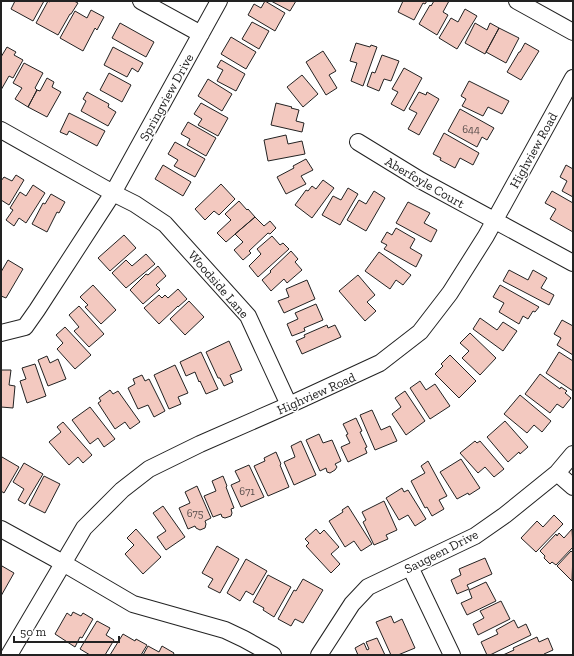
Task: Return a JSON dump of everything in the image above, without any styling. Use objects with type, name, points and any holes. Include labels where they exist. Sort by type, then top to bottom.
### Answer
[{"type":"street","points":[[140,1],[201,34]]},
{"type":"street","name":"Springview Drive","points":[[1,333],[25,327],[41,304],[113,192],[219,1]]},
{"type":"street","points":[[517,1],[573,32]]},
{"type":"street","name":"Highview Road","points":[[9,655],[84,528],[122,490],[148,468],[380,364],[420,332],[450,293],[486,236],[573,78]]},
{"type":"street","points":[[1,130],[113,192]]},
{"type":"street","name":"Aberfoyle Court","points":[[358,142],[420,180],[573,263]]},
{"type":"street","name":"Woodside Lane","points":[[113,192],[135,204],[165,224],[248,316],[289,405]]},
{"type":"street","name":"Saugeen Drive","points":[[319,655],[352,604],[368,587],[474,536],[505,515],[557,473],[573,454]]},
{"type":"street","points":[[557,473],[573,487]]},
{"type":"street","points":[[1,529],[133,604],[225,630],[273,655]]},
{"type":"street","points":[[410,567],[452,655]]},
{"type":"building","points":[[15,1],[44,1],[33,21],[11,9]]},
{"type":"building","points":[[48,1],[74,1],[78,3],[58,35],[36,23]]},
{"type":"building","points":[[265,1],[285,13],[275,31],[248,15],[254,4],[261,8]]},
{"type":"building","points":[[271,1],[296,1],[290,11]]},
{"type":"building","points":[[403,1],[427,1],[425,4],[423,3],[414,20],[398,12]]},
{"type":"building","points":[[434,1],[449,1],[443,12],[448,15],[437,35],[419,24]]},
{"type":"building","points":[[465,9],[477,16],[457,49],[439,38],[451,18],[458,22]]},
{"type":"building","points":[[91,10],[104,17],[97,30],[95,28],[83,51],[60,38],[75,11],[87,18]]},
{"type":"building","points":[[252,22],[269,31],[259,49],[242,39]]},
{"type":"building","points":[[120,23],[154,42],[146,57],[112,38]]},
{"type":"building","points":[[475,23],[487,30],[490,23],[499,28],[485,54],[465,43]]},
{"type":"building","points":[[499,28],[519,38],[506,63],[486,52]]},
{"type":"building","points":[[231,37],[256,52],[246,69],[221,54]]},
{"type":"building","points":[[356,43],[370,47],[371,45],[377,47],[363,86],[351,81],[357,63],[350,61]]},
{"type":"building","points":[[525,43],[539,51],[521,80],[507,72]]},
{"type":"building","points":[[7,47],[16,52],[14,55],[23,60],[13,78],[9,76],[1,90],[1,57]]},
{"type":"building","points":[[113,47],[143,63],[138,72],[132,68],[127,77],[104,65]]},
{"type":"building","points":[[323,51],[336,71],[329,75],[337,88],[326,95],[306,62]]},
{"type":"building","points":[[382,55],[399,61],[391,81],[384,79],[379,91],[367,86],[372,72],[375,73]]},
{"type":"building","points":[[221,60],[245,74],[236,91],[217,81],[223,70],[217,67]]},
{"type":"building","points":[[24,63],[43,73],[35,88],[37,90],[28,107],[15,99],[22,88],[13,83]]},
{"type":"building","points":[[404,68],[422,78],[404,111],[391,104],[398,92],[392,89]]},
{"type":"building","points":[[109,73],[131,85],[122,102],[100,90]]},
{"type":"building","points":[[302,75],[318,94],[303,107],[287,87]]},
{"type":"building","points":[[47,78],[54,82],[52,87],[61,92],[47,117],[28,107],[37,90],[40,91]]},
{"type":"building","points":[[208,79],[232,94],[222,111],[198,96]]},
{"type":"building","points":[[469,81],[509,101],[502,114],[488,107],[483,116],[462,106],[466,99],[461,96]]},
{"type":"building","points":[[87,92],[109,104],[108,107],[116,112],[108,126],[81,111],[86,101],[83,99]]},
{"type":"building","points":[[419,92],[426,95],[427,92],[439,99],[419,135],[408,129],[417,113],[409,109]]},
{"type":"building","points":[[201,103],[228,118],[218,136],[198,125],[202,119],[194,114]]},
{"type":"building","points":[[276,103],[299,110],[296,121],[304,123],[302,132],[271,125]]},
{"type":"building","points":[[460,109],[494,128],[487,140],[482,137],[477,147],[448,131]]},
{"type":"building","points":[[69,113],[105,131],[97,146],[69,131],[67,135],[60,132]]},
{"type":"building","points":[[188,122],[216,138],[206,156],[187,145],[190,139],[181,134]]},
{"type":"building","points":[[444,133],[479,153],[473,165],[460,158],[455,168],[440,160],[441,158],[433,154]]},
{"type":"building","points":[[286,135],[288,144],[302,141],[305,154],[268,161],[264,140]]},
{"type":"building","points":[[175,142],[205,159],[195,177],[174,166],[178,160],[168,154]]},
{"type":"building","points":[[306,159],[313,170],[301,176],[306,184],[286,194],[277,177],[294,168],[293,166]]},
{"type":"building","points":[[163,165],[191,182],[183,196],[155,179]]},
{"type":"building","points":[[566,165],[573,169],[573,197],[562,191],[567,181],[560,177]]},
{"type":"building","points":[[16,175],[24,180],[9,205],[1,200],[1,181],[4,177],[12,181]]},
{"type":"building","points":[[323,180],[334,188],[312,218],[295,205],[306,190],[308,191],[312,186],[316,189]]},
{"type":"building","points":[[221,184],[235,199],[219,215],[214,211],[205,220],[195,209]]},
{"type":"building","points":[[33,185],[45,193],[26,223],[19,218],[14,226],[6,220],[13,210],[10,208],[20,192],[26,196]]},
{"type":"building","points":[[348,188],[358,194],[340,225],[322,215],[333,196],[341,200]]},
{"type":"building","points":[[374,191],[385,198],[366,231],[347,220],[359,200],[366,204]]},
{"type":"building","points":[[552,191],[573,203],[573,232],[550,219],[556,209],[545,203]]},
{"type":"building","points":[[51,194],[65,202],[59,213],[57,212],[47,232],[32,224],[43,203],[45,204]]},
{"type":"building","points":[[239,201],[255,217],[226,242],[217,233],[231,220],[225,214]]},
{"type":"building","points":[[408,202],[430,213],[424,223],[437,230],[431,242],[396,223]]},
{"type":"building","points":[[255,217],[264,226],[270,221],[276,228],[270,234],[268,233],[249,251],[251,253],[243,260],[234,250],[243,242],[235,234]]},
{"type":"building","points":[[396,228],[415,239],[410,248],[422,255],[416,267],[384,249],[387,245],[381,242],[387,232],[392,235]]},
{"type":"building","points":[[124,235],[136,248],[110,271],[98,258]]},
{"type":"building","points":[[272,236],[280,245],[283,243],[289,249],[258,277],[249,266],[261,254],[257,249]]},
{"type":"building","points":[[291,251],[298,259],[295,262],[302,270],[287,283],[284,279],[271,291],[262,280]]},
{"type":"building","points":[[379,252],[411,275],[403,285],[396,280],[390,289],[365,271]]},
{"type":"building","points":[[146,254],[155,264],[126,288],[112,273],[126,260],[132,266]]},
{"type":"building","points":[[8,260],[23,269],[6,298],[1,296],[1,272]]},
{"type":"building","points":[[158,266],[166,276],[156,285],[160,289],[143,304],[130,290],[146,274],[148,275]]},
{"type":"building","points":[[509,270],[528,280],[533,270],[547,278],[541,288],[554,295],[549,305],[503,281]]},
{"type":"building","points":[[358,275],[375,295],[367,302],[376,311],[365,321],[339,291]]},
{"type":"building","points":[[307,280],[315,299],[284,313],[278,301],[289,297],[286,289]]},
{"type":"building","points":[[93,285],[116,310],[101,324],[85,307],[88,305],[80,297]]},
{"type":"building","points":[[500,285],[539,307],[535,312],[533,311],[528,319],[523,316],[519,324],[499,312],[504,303],[493,297]]},
{"type":"building","points":[[178,289],[187,299],[159,324],[144,308],[159,295],[162,298],[165,295],[168,298]]},
{"type":"building","points":[[189,301],[204,317],[185,335],[170,319]]},
{"type":"building","points":[[316,304],[323,320],[304,328],[305,331],[292,336],[287,324],[298,319],[295,313]]},
{"type":"building","points":[[79,306],[104,334],[89,347],[74,331],[79,327],[69,315]]},
{"type":"building","points":[[480,318],[497,330],[503,322],[517,331],[503,351],[473,329]]},
{"type":"building","points":[[562,320],[573,326],[573,355],[557,345],[561,338],[554,334]]},
{"type":"building","points":[[327,325],[328,328],[335,325],[341,337],[302,354],[296,341],[305,337],[304,335]]},
{"type":"building","points":[[65,327],[91,355],[75,369],[57,349],[63,343],[56,335]]},
{"type":"building","points":[[470,333],[496,358],[480,375],[462,358],[469,351],[460,343]]},
{"type":"building","points":[[229,341],[242,370],[230,375],[233,382],[224,386],[220,378],[218,378],[206,352]]},
{"type":"building","points":[[201,352],[218,389],[206,394],[195,372],[186,376],[180,362]]},
{"type":"building","points":[[559,352],[573,361],[573,391],[546,373]]},
{"type":"building","points":[[450,355],[476,381],[459,398],[435,374],[443,366],[441,364]]},
{"type":"building","points":[[47,356],[50,363],[58,359],[66,379],[48,386],[38,360]]},
{"type":"building","points":[[35,364],[46,396],[27,403],[20,381],[26,379],[22,368]]},
{"type":"building","points":[[175,365],[188,393],[178,397],[181,404],[169,409],[154,375]]},
{"type":"building","points":[[1,370],[11,370],[9,385],[15,386],[13,408],[1,407]]},
{"type":"building","points":[[540,374],[560,389],[561,387],[567,391],[565,393],[571,398],[563,408],[557,404],[550,413],[525,394]]},
{"type":"building","points":[[142,375],[145,381],[149,379],[165,411],[154,417],[148,405],[138,409],[128,388],[135,384],[133,379]]},
{"type":"building","points":[[420,381],[426,390],[435,384],[450,406],[430,419],[410,388]]},
{"type":"building","points":[[110,390],[113,394],[118,391],[140,422],[130,429],[125,422],[115,429],[98,403],[101,401],[99,398]]},
{"type":"building","points":[[405,391],[425,421],[406,435],[392,414],[401,407],[395,398]]},
{"type":"building","points":[[520,395],[551,421],[542,432],[534,425],[527,433],[504,414]]},
{"type":"building","points":[[90,407],[115,439],[104,447],[98,438],[90,444],[72,420]]},
{"type":"building","points":[[372,410],[381,430],[390,426],[397,441],[375,450],[360,415]]},
{"type":"building","points":[[356,418],[362,431],[360,432],[367,447],[365,448],[367,453],[348,462],[341,447],[350,443],[346,435],[348,434],[343,424]]},
{"type":"building","points":[[505,421],[528,447],[520,454],[519,452],[508,462],[487,437]]},
{"type":"building","points":[[63,422],[92,455],[83,463],[78,457],[69,465],[49,442],[61,432],[57,427]]},
{"type":"building","points":[[319,434],[323,443],[332,440],[341,461],[335,464],[337,467],[330,473],[327,472],[326,468],[320,471],[306,440]]},
{"type":"building","points":[[301,441],[316,475],[294,485],[284,462],[295,457],[291,446]]},
{"type":"building","points":[[475,441],[477,443],[480,441],[504,469],[494,477],[485,467],[478,473],[460,453]]},
{"type":"building","points":[[276,452],[289,487],[268,496],[254,466],[265,461],[264,458]]},
{"type":"building","points":[[2,457],[19,467],[4,493],[1,491]]},
{"type":"building","points":[[461,459],[480,488],[469,495],[468,493],[457,499],[440,472]]},
{"type":"building","points":[[428,461],[447,496],[439,500],[444,509],[432,516],[427,507],[425,508],[411,481],[425,473],[421,466]]},
{"type":"building","points":[[24,463],[43,474],[25,504],[18,500],[24,489],[13,482]]},
{"type":"building","points":[[249,465],[264,497],[241,507],[231,485],[240,481],[235,471]]},
{"type":"building","points":[[44,476],[60,484],[45,513],[29,505]]},
{"type":"building","points":[[223,476],[234,508],[231,509],[231,516],[225,518],[222,517],[221,514],[213,517],[204,496],[216,491],[212,481]]},
{"type":"building","points":[[197,486],[211,518],[205,521],[205,528],[200,530],[195,526],[188,529],[179,508],[190,503],[185,492]]},
{"type":"building","points":[[402,488],[404,492],[408,490],[426,519],[415,526],[408,515],[399,520],[386,498]]},
{"type":"building","points":[[384,501],[397,530],[386,535],[388,539],[374,545],[363,522],[366,520],[362,512]]},
{"type":"building","points":[[163,506],[185,537],[166,550],[157,537],[166,531],[153,513]]},
{"type":"building","points":[[348,506],[372,544],[361,551],[354,541],[345,547],[329,521],[343,512],[342,510]]},
{"type":"building","points":[[554,515],[563,524],[536,552],[521,538],[537,521],[543,527]]},
{"type":"building","points":[[136,529],[161,557],[143,574],[125,554],[134,545],[127,538]]},
{"type":"building","points":[[316,529],[320,534],[324,530],[339,547],[331,554],[340,564],[331,573],[306,546],[309,543],[305,539]]},
{"type":"building","points":[[572,529],[573,547],[556,565],[552,562],[550,564],[540,551],[556,534],[557,536],[559,533],[564,538]]},
{"type":"building","points":[[217,546],[239,559],[220,593],[208,587],[213,579],[202,573]]},
{"type":"building","points":[[571,551],[573,553],[572,581],[557,566]]},
{"type":"building","points":[[485,558],[492,574],[467,585],[469,589],[457,594],[451,580],[461,575],[459,569]]},
{"type":"building","points":[[246,559],[267,571],[253,595],[246,591],[240,601],[227,593]]},
{"type":"building","points":[[2,566],[14,573],[1,596],[1,568]]},
{"type":"building","points":[[268,575],[291,587],[274,617],[263,610],[264,608],[253,602]]},
{"type":"building","points":[[303,579],[323,590],[303,623],[295,619],[291,626],[278,619],[294,590],[296,591]]},
{"type":"building","points":[[486,582],[496,601],[467,615],[461,603],[472,598],[469,590]]},
{"type":"building","points":[[501,601],[510,619],[478,635],[473,624],[484,618],[480,611]]},
{"type":"building","points":[[73,612],[81,616],[83,613],[93,619],[82,638],[80,637],[75,647],[55,634],[67,613],[71,616]]},
{"type":"building","points":[[391,616],[394,623],[402,619],[415,648],[398,655],[391,655],[376,622]]},
{"type":"building","points":[[514,620],[518,628],[526,624],[531,635],[490,655],[487,655],[481,642],[498,634],[496,630]]},
{"type":"building","points":[[97,621],[110,628],[106,635],[114,640],[105,655],[90,655],[80,649]]},
{"type":"building","points":[[123,634],[135,641],[136,639],[147,645],[141,655],[110,655]]},
{"type":"building","points":[[537,637],[539,642],[548,638],[553,650],[544,654],[545,655],[503,655],[514,650],[513,648]]},
{"type":"building","points":[[377,638],[385,655],[358,655],[355,648],[364,643],[367,650],[369,649],[366,642]]},
{"type":"building","points":[[148,646],[159,652],[162,646],[174,653],[173,655],[143,655]]}]
